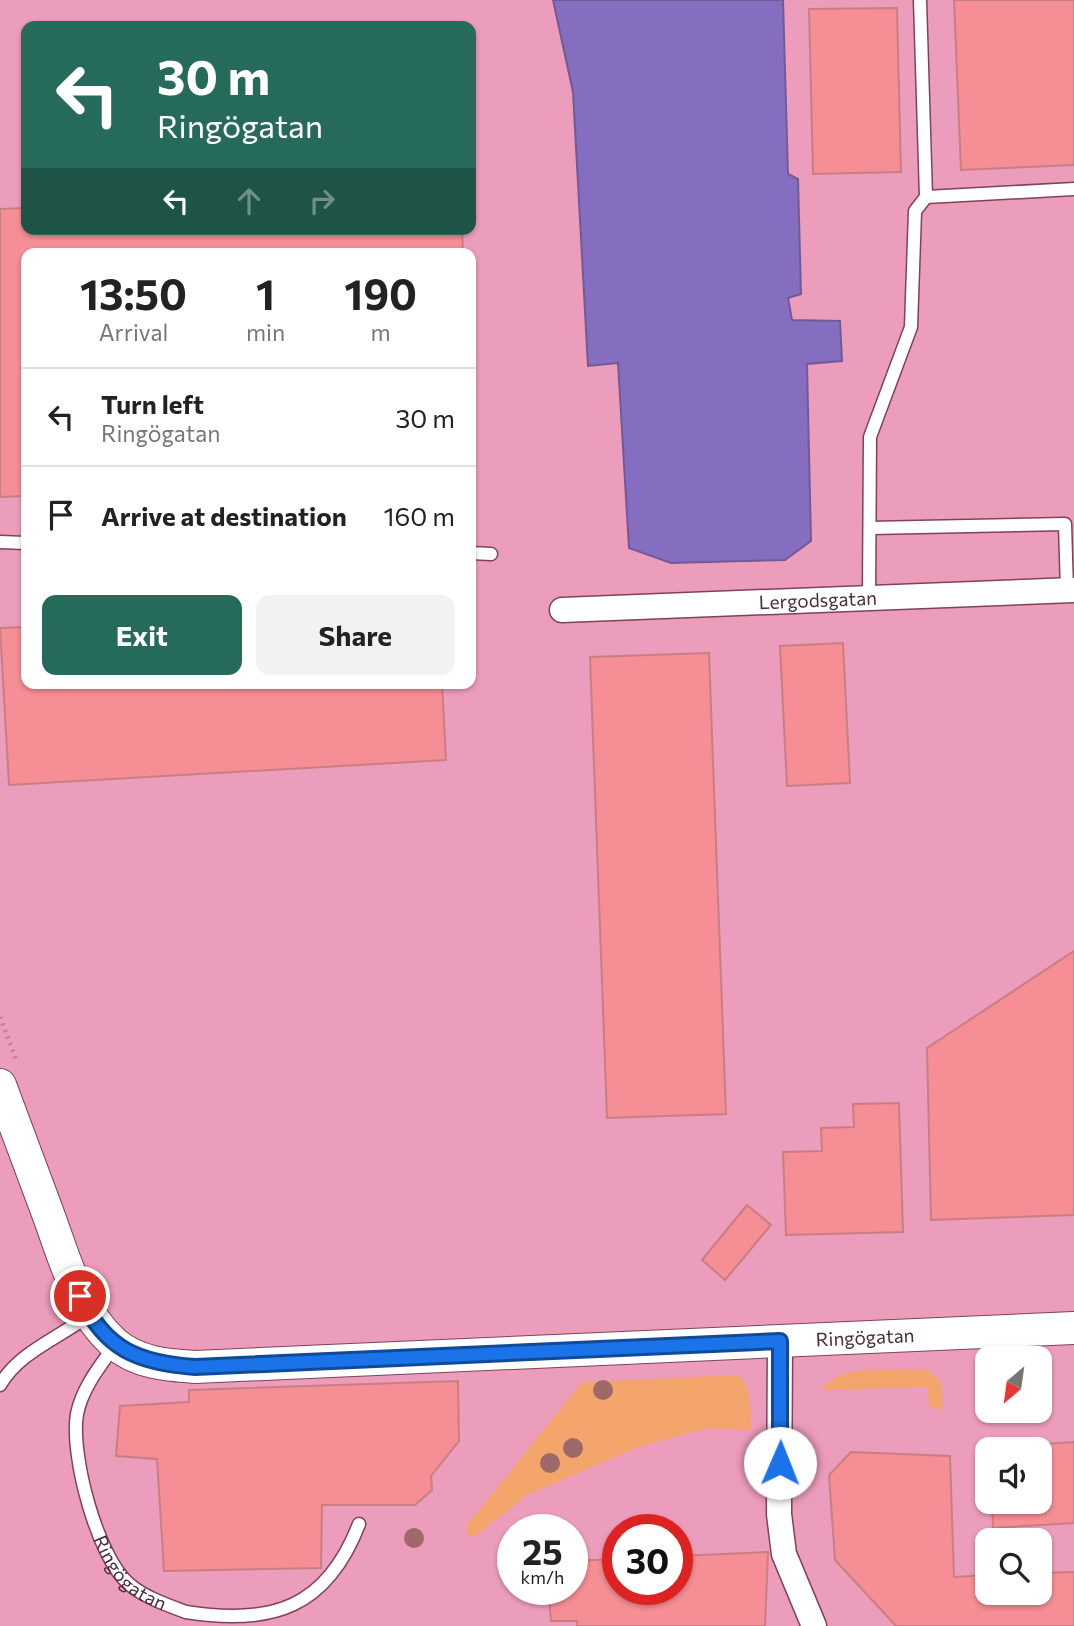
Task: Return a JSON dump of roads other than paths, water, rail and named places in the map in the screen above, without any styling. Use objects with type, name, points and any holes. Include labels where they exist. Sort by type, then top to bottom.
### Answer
[{"type":"street","name":"Lergodsgatan","points":[[562,610],[1070,590]]},
{"type":"street","name":"Ringögatan","points":[[10,1077],[89,1315],[116,1345],[145,1360],[195,1367],[1074,1328]]},
{"type":"street","points":[[780,1341],[779,1514],[783,1554],[814,1626]]},
{"type":"lane","points":[[869,596],[870,437],[911,327],[915,211],[926,197],[920,0]]},
{"type":"lane","points":[[926,197],[1074,189]]},
{"type":"lane","points":[[870,528],[1065,524],[1070,590]]},
{"type":"lane","points":[[0,542],[21,543]]},
{"type":"lane","points":[[476,553],[491,554]]},
{"type":"lane","points":[[0,1385],[17,1364],[89,1315]]},
{"type":"lane","name":"Ringögatan","points":[[116,1345],[83,1393],[75,1439],[96,1525],[113,1563],[128,1584],[150,1597],[216,1623],[255,1626],[284,1616],[305,1604],[329,1582],[349,1552],[359,1524]]}]
